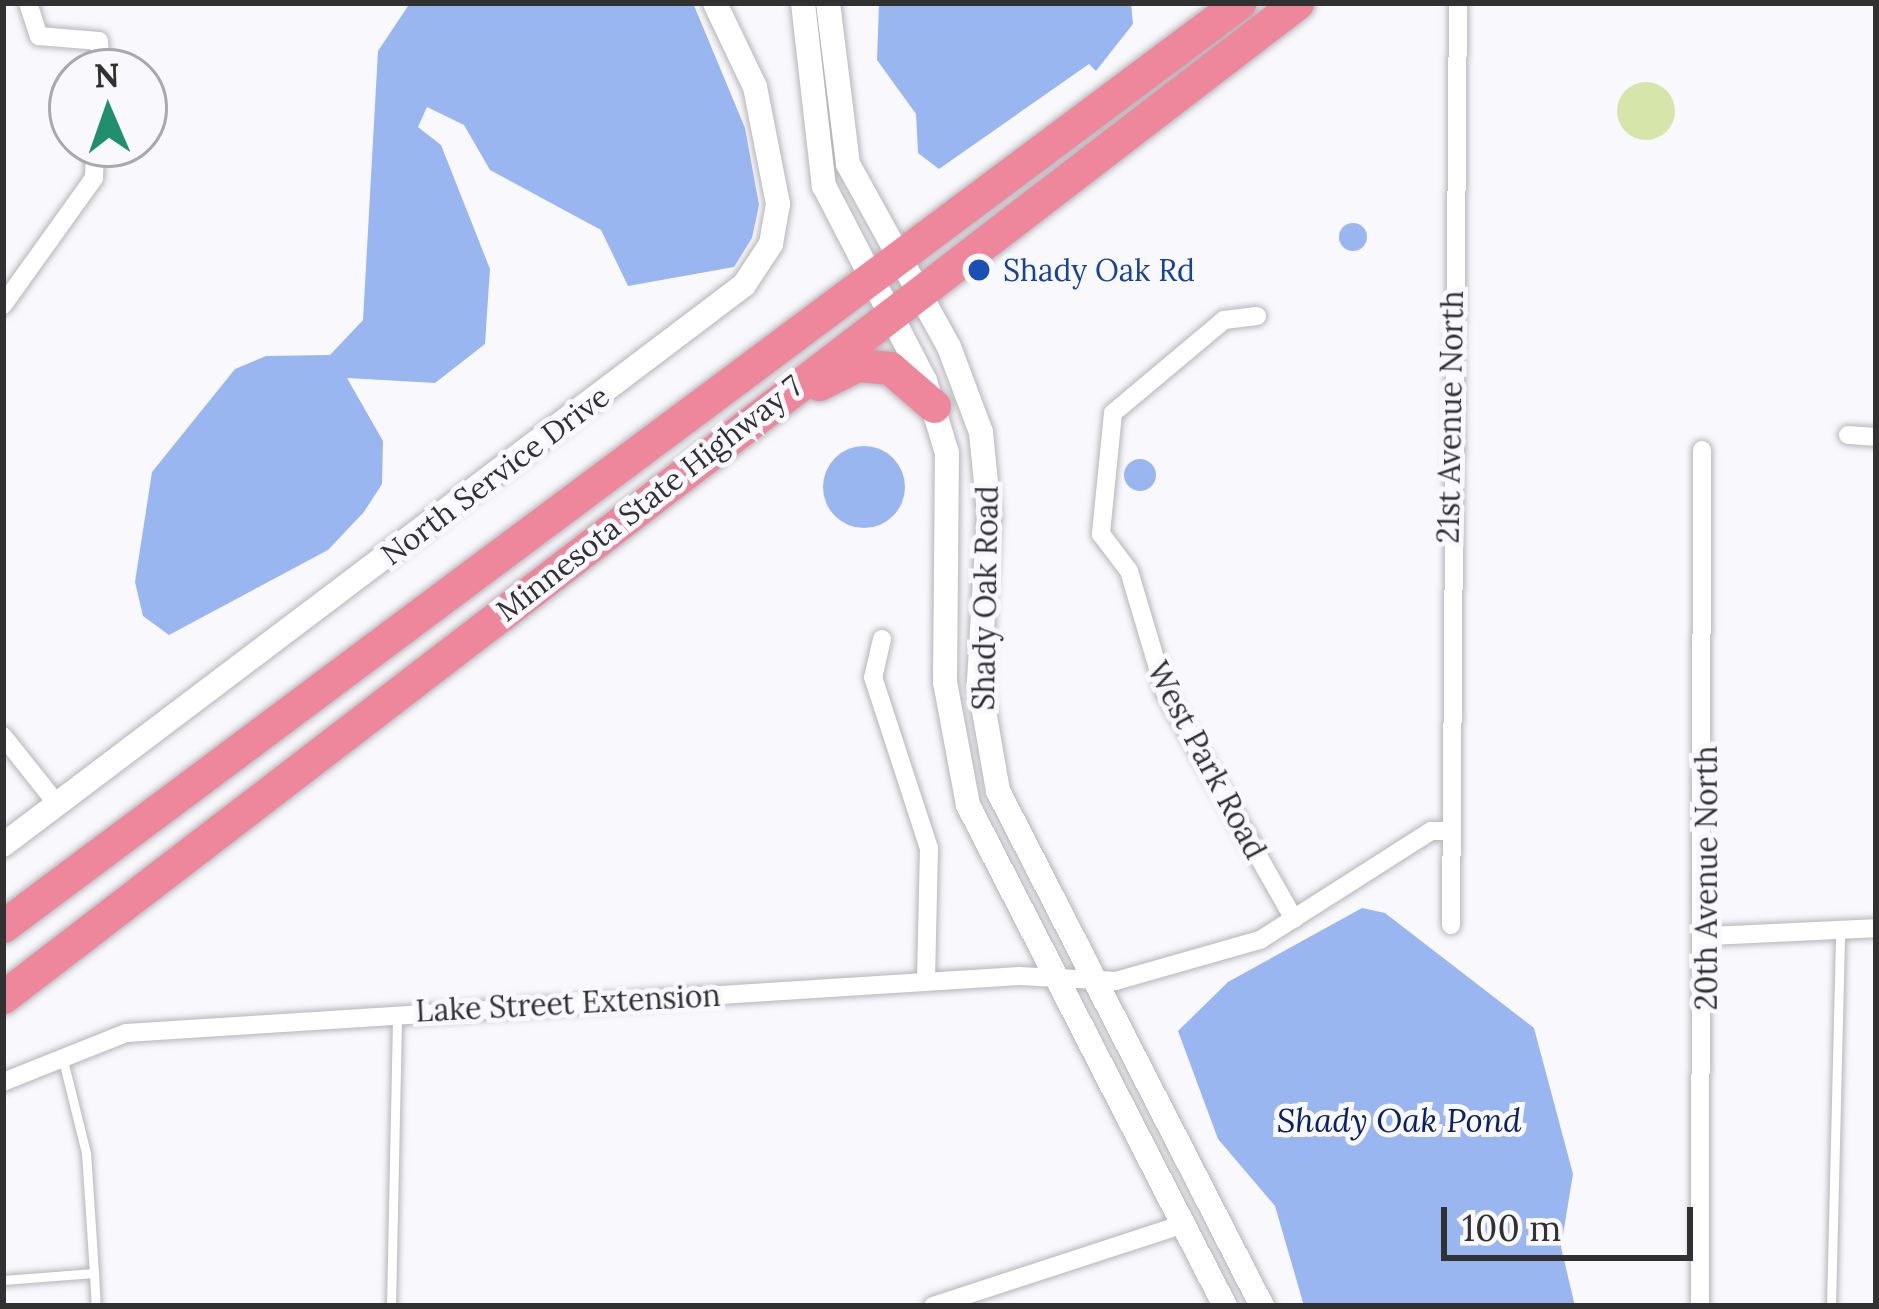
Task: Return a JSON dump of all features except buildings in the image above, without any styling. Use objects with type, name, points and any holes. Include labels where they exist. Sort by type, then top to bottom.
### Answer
[{"type":"highway","name":"Minnesota State Highway 7","points":[[3,926],[869,284],[1239,3]]},
{"type":"highway","name":"Minnesota State Highway 7","points":[[3,997],[1297,3]]},
{"type":"highway","points":[[567,560],[844,368],[890,368],[934,406]]},
{"type":"main road","name":"North Service Drive","points":[[3,845],[753,274],[777,222],[776,178],[755,87],[715,3]]},
{"type":"main road","name":"Shady Oak Road","points":[[803,3],[816,154],[869,284],[934,406],[951,490],[943,642],[957,762],[990,863],[1225,1306]]},
{"type":"main road","name":"Shady Oak Road","points":[[828,3],[842,141],[966,383],[986,458],[978,659],[998,790],[1088,979],[1262,1306]]},
{"type":"street","points":[[28,3],[39,36],[100,40],[100,48]]},
{"type":"street","name":"21st Avenue North","points":[[1451,925],[1458,3]]},
{"type":"street","points":[[3,305],[94,178],[94,168]]},
{"type":"street","name":"West Park Road","points":[[1257,316],[1224,320],[1113,413],[1101,534],[1130,571],[1166,692],[1294,919]]},
{"type":"street","points":[[1848,435],[1876,437]]},
{"type":"street","name":"20th Avenue North","points":[[1700,1306],[1708,936],[1702,450]]},
{"type":"street","points":[[882,639],[873,677],[929,848],[926,982]]},
{"type":"street","points":[[3,736],[57,804]]},
{"type":"street","name":"Lake Street Extension","points":[[3,1082],[88,1042],[398,1013],[926,982],[1049,976],[1088,979],[1205,963],[1450,831]]},
{"type":"street","points":[[1708,936],[1876,928]]},
{"type":"street","points":[[933,1306],[1181,1225]]},
{"type":"lane","points":[[1831,1306],[1840,930]]},
{"type":"lane","points":[[391,1306],[398,1013]]},
{"type":"lane","points":[[61,1051],[86,1153],[96,1306]]},
{"type":"lane","points":[[3,1280],[94,1273]]},
{"type":"green space","points":[[1646,82],[1667,90],[1675,111],[1667,132],[1646,140],[1625,132],[1617,111],[1625,90]]},
{"type":"water","points":[[410,3],[693,3],[745,128],[759,205],[752,238],[734,267],[628,286],[601,230],[490,170],[464,125],[427,107],[418,127],[441,145],[490,269],[485,344],[435,383],[347,378],[383,441],[382,484],[364,512],[328,550],[169,635],[143,616],[135,582],[152,472],[235,369],[266,356],[330,355],[363,320],[378,51]]},
{"type":"water","points":[[879,3],[1131,3],[1133,24],[1096,71],[1089,64],[939,169],[918,153],[916,114],[877,60]]},
{"type":"water","points":[[1353,223],[1363,227],[1367,237],[1363,247],[1353,251],[1343,247],[1339,237],[1343,227]]},
{"type":"water","points":[[864,446],[893,458],[905,487],[893,516],[864,528],[835,516],[823,487],[835,458]]},
{"type":"water","points":[[1140,459],[1151,464],[1156,475],[1151,486],[1140,491],[1129,486],[1124,475],[1129,464]]},
{"type":"water","name":"Shady Oak Pond","points":[[1362,908],[1385,913],[1534,1028],[1573,1174],[1561,1247],[1575,1306],[1304,1306],[1275,1206],[1218,1139],[1178,1031],[1228,982]]},
{"type":"place","name":"Shady Oak Rd","points":[[979,270]]}]
